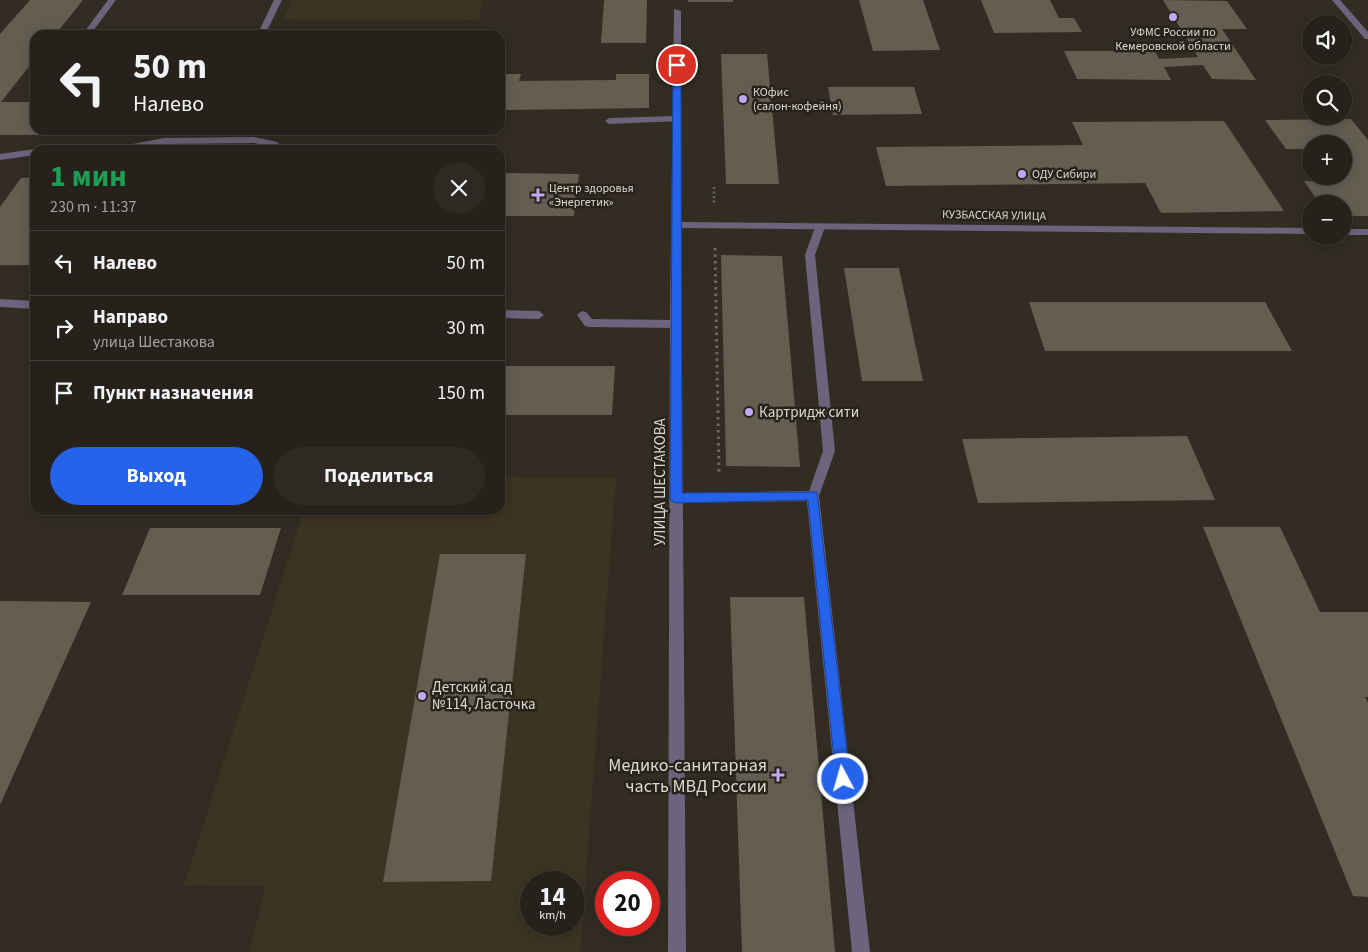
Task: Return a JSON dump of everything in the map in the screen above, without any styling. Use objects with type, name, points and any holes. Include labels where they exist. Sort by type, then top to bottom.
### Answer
[{"type":"street","points":[[90,30],[112,0]]},
{"type":"street","points":[[264,30],[278,0]]},
{"type":"street","points":[[1336,0],[1368,37]]},
{"type":"street","name":"УЛИЦА ШЕСТАКОВА","points":[[677,12],[677,952]]},
{"type":"street","points":[[609,121],[677,119]]},
{"type":"street","points":[[143,145],[164,141],[254,140],[275,145]]},
{"type":"street","points":[[0,157],[30,153]]},
{"type":"street","name":"КУЗБАССКАЯ УЛИЦА","points":[[677,225],[1302,231]]},
{"type":"street","points":[[820,227],[810,255],[829,451],[813,496],[861,952]]},
{"type":"street","points":[[1352,232],[1368,232]]},
{"type":"street","points":[[0,303],[30,305]]},
{"type":"street","points":[[505,314],[539,314]]},
{"type":"street","points":[[582,315],[588,323],[676,324]]},
{"type":"street","points":[[676,498],[813,496]]},
{"type":"path","points":[[714,187],[720,496]]},
{"type":"shaded area","points":[[292,0],[483,0],[479,20],[283,19]]},
{"type":"shaded area","name":"Детский сад №114, Ласточка","points":[[505,477],[616,478],[585,886],[585,871],[520,871],[520,936],[581,936],[580,952],[249,952],[266,886],[184,885],[302,515],[505,515]]},
{"type":"building","points":[[30,0],[83,0],[59,30],[30,30],[30,65],[1,102],[30,102],[30,135],[0,135],[0,34]]},
{"type":"building","points":[[604,0],[647,0],[646,43],[601,43]]},
{"type":"building","points":[[688,0],[733,0],[733,2],[688,2]]},
{"type":"building","points":[[859,0],[923,0],[940,50],[873,51]]},
{"type":"building","points":[[981,0],[1050,0],[1059,18],[1074,18],[1082,32],[994,33]]},
{"type":"building","points":[[1163,0],[1227,1],[1247,29],[1222,29],[1256,80],[1212,79],[1203,65],[1164,67],[1171,80],[1077,79],[1064,51],[1155,51],[1159,59],[1198,57]]},
{"type":"building","points":[[721,54],[767,54],[779,184],[726,184]]},
{"type":"building","points":[[505,74],[521,74],[519,81],[616,80],[616,74],[649,74],[649,108],[505,110]]},
{"type":"building","points":[[828,87],[914,87],[922,114],[833,115]]},
{"type":"building","points":[[1265,120],[1302,120],[1302,125],[1352,125],[1352,120],[1368,140],[1368,216],[1352,216],[1352,195],[1314,195],[1307,185],[1352,185],[1352,135],[1302,135],[1302,149],[1286,149]]},
{"type":"building","points":[[1224,121],[1284,211],[1161,213],[1145,183],[886,186],[876,147],[1083,145],[1072,122]]},
{"type":"building","name":"Центр здоровья «Энергетик»","points":[[505,173],[579,174],[574,216],[505,216]]},
{"type":"building","points":[[30,177],[30,265],[0,265],[0,207],[21,178]]},
{"type":"building","points":[[721,255],[782,256],[800,467],[726,466]]},
{"type":"building","points":[[844,268],[899,268],[923,381],[862,381]]},
{"type":"building","points":[[1029,302],[1265,302],[1292,351],[1045,351]]},
{"type":"building","points":[[505,366],[615,366],[612,415],[505,415]]},
{"type":"building","points":[[1187,436],[1215,500],[978,503],[962,439]]},
{"type":"building","points":[[1203,527],[1280,527],[1320,612],[1368,612],[1368,697],[1365,697],[1368,703],[1368,897],[1353,896]]},
{"type":"building","points":[[150,528],[281,528],[260,595],[122,595]]},
{"type":"building","points":[[440,554],[526,554],[491,881],[383,882]]},
{"type":"building","name":"Медико-санитарная часть МВД России","points":[[730,597],[804,597],[835,952],[742,952]]},
{"type":"building","points":[[0,601],[91,602],[0,805]]},
{"type":"place","name":"УФМС России по Кемеровской области","points":[[1173,17]]},
{"type":"place","name":"КОфис (салон-кофейня)","points":[[743,99]]},
{"type":"place","name":"ОДУ Сибири","points":[[1022,174]]},
{"type":"place","name":"Центр здоровья «Энергетик»","points":[[538,195]]},
{"type":"place","name":"Картридж сити","points":[[749,412]]},
{"type":"place","name":"Детский сад №114, Ласточка","points":[[422,696]]},
{"type":"place","name":"Медико-санитарная часть МВД России","points":[[778,775]]},
{"type":"route","points":[[677,65],[676,498],[813,496],[843,779]]}]
